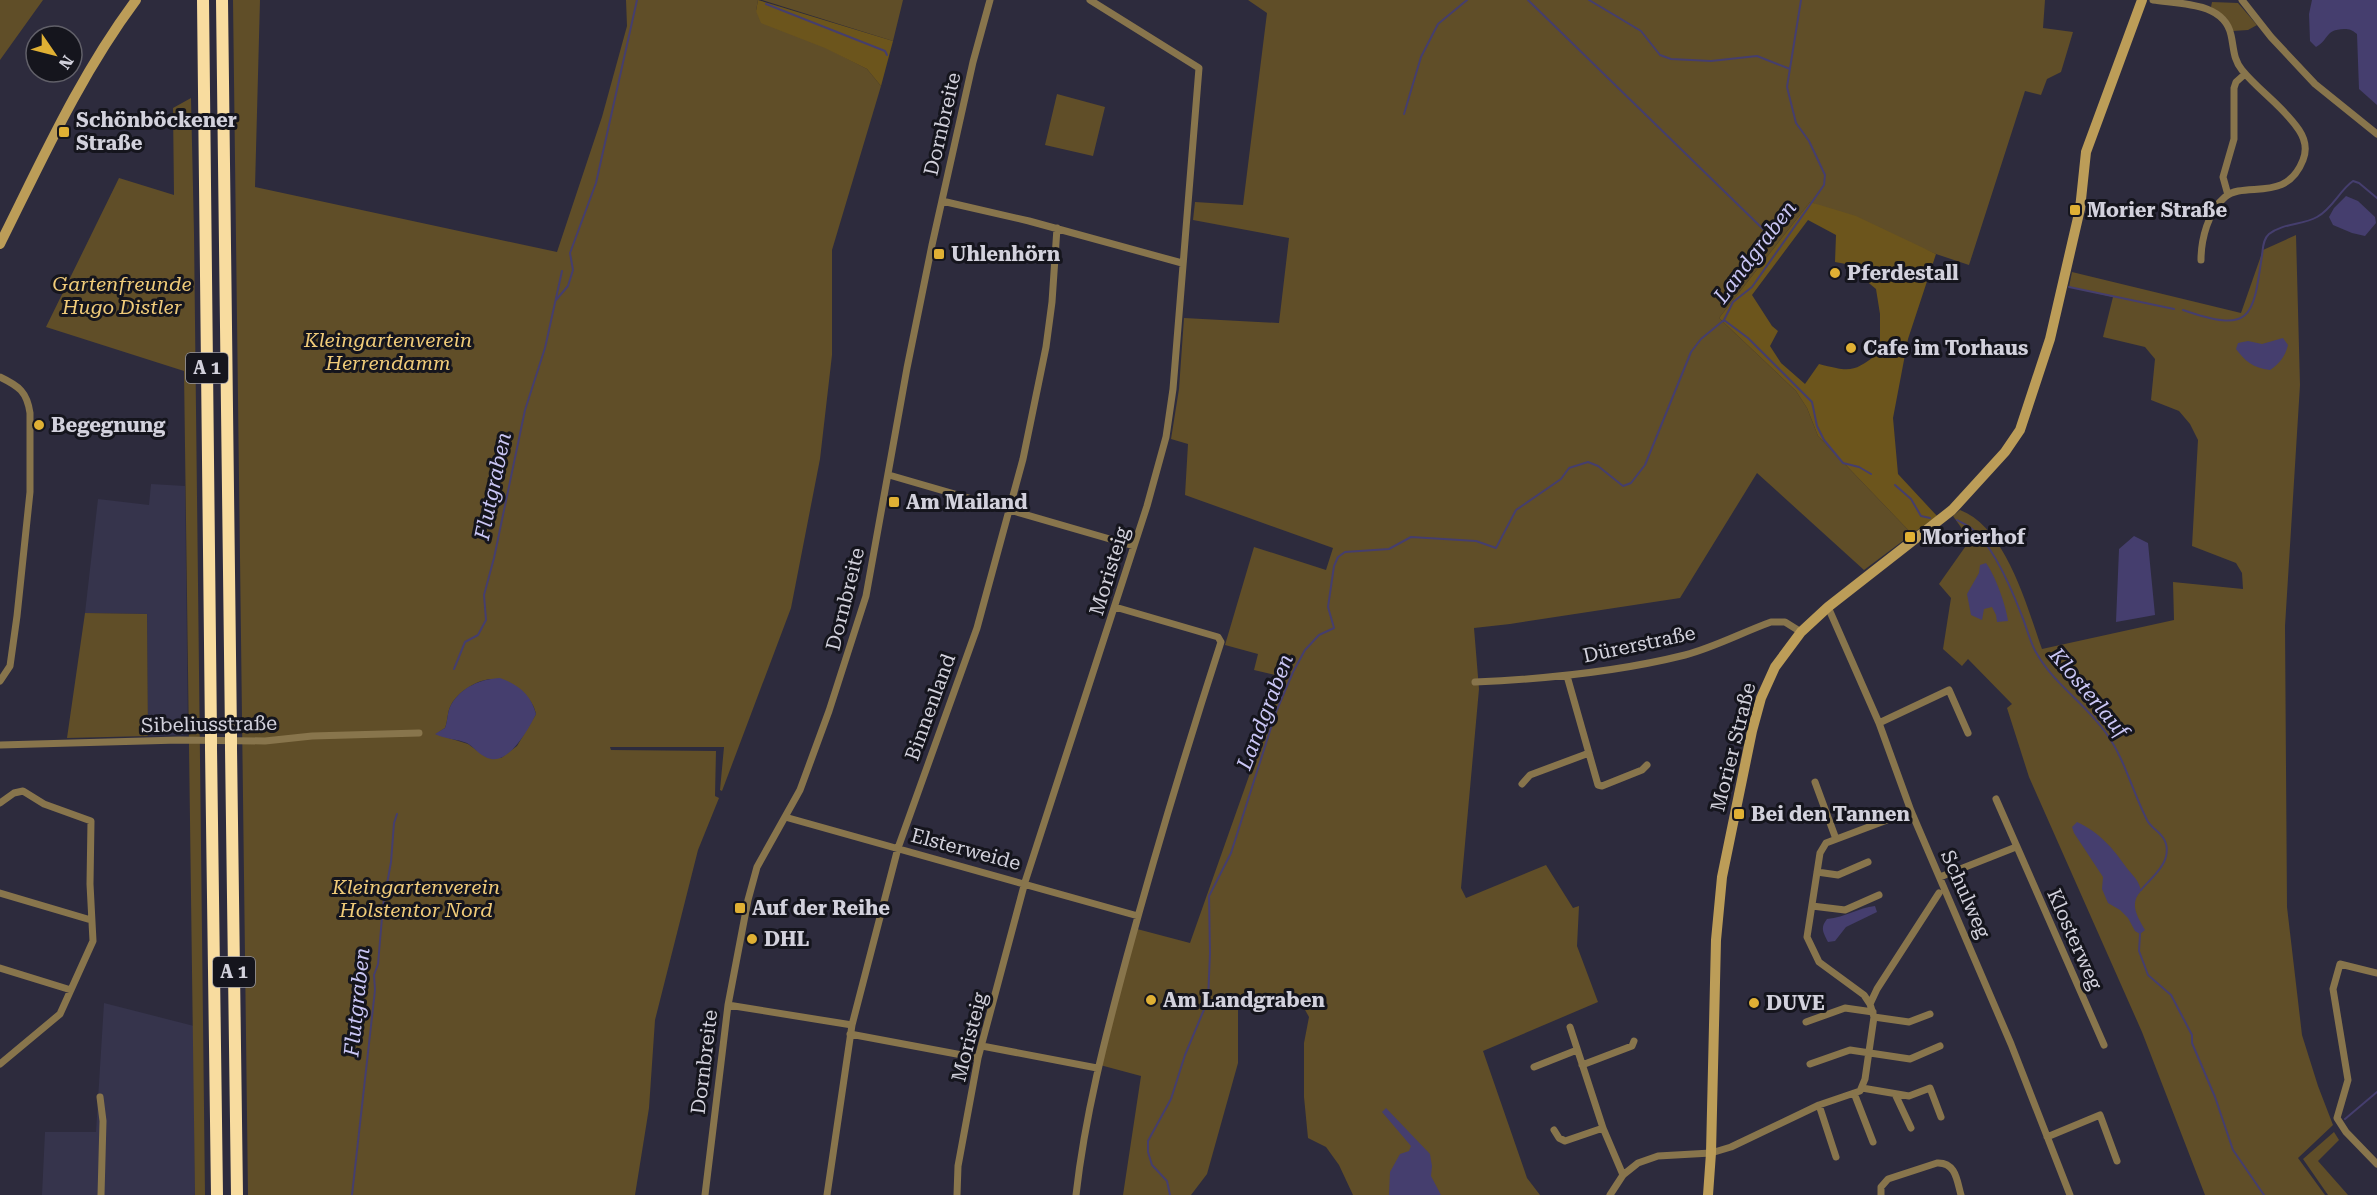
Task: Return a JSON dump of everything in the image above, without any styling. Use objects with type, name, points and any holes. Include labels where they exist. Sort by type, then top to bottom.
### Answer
[{"type":"highway","name":"A 1","points":[[202,0],[217,1195]]},
{"type":"highway","name":"A 1","points":[[222,0],[237,1195]]},
{"type":"main road","points":[[0,244],[81,82],[109,36],[136,0]]},
{"type":"main road","name":"Morier Straße","points":[[1708,1195],[1716,940],[1722,877],[1761,698],[1775,668],[1801,632],[1828,607],[1952,510],[2005,452],[2020,430],[2050,339],[2058,307],[2080,209],[2086,152],[2142,0]]},
{"type":"street","name":"Dornbreite","points":[[705,1195],[728,1005],[747,900],[757,867],[800,790],[855,634],[866,596],[907,368],[973,62],[990,0]]},
{"type":"street","name":"Moristeig","points":[[957,1195],[958,1166],[978,1058],[1025,882],[1134,546],[1166,437],[1173,389],[1199,68],[1090,0]]},
{"type":"street","points":[[2154,0],[2203,8],[2220,16],[2231,33],[2236,62],[2297,127],[2304,139],[2305,154],[2294,174],[2281,184],[2264,190],[2228,195],[2220,201],[2201,244],[2201,260]]},
{"type":"street","points":[[2242,0],[2271,37],[2315,84],[2377,134]]},
{"type":"street","points":[[2228,195],[2223,177],[2234,140],[2234,88],[2245,74]]},
{"type":"street","points":[[942,201],[1057,228],[1182,263]]},
{"type":"street","name":"Binnenland","points":[[827,1195],[850,1034],[898,848],[977,628],[1034,409],[1052,302],[1057,228]]},
{"type":"street","points":[[0,377],[24,392],[29,400],[30,492],[10,666],[0,681]]},
{"type":"street","points":[[889,475],[1134,546]]},
{"type":"street","points":[[1076,1195],[1081,1152],[1097,1068],[1138,916],[1221,639],[1115,607]]},
{"type":"street","name":"Schulweg","points":[[1828,607],[1879,723],[1911,811],[2012,1044],[2070,1195]]},
{"type":"street","name":"Dürerstraße","points":[[1475,682],[1567,676],[1687,654],[1772,622],[1785,622],[1801,632]]},
{"type":"street","points":[[1567,676],[1598,785],[1602,786],[1642,770],[1647,765]]},
{"type":"street","points":[[1879,723],[1949,690],[1968,733]]},
{"type":"street","name":"Sibeliusstraße","points":[[0,745],[172,740],[265,741],[312,736],[419,733]]},
{"type":"street","points":[[1522,784],[1530,775],[1588,753]]},
{"type":"street","points":[[1815,782],[1836,839]]},
{"type":"street","points":[[0,802],[14,793],[23,791],[44,804],[91,821],[93,940],[60,1014],[0,1064]]},
{"type":"street","name":"Klosterweg","points":[[1996,799],[2104,1045]]},
{"type":"street","points":[[1872,1011],[1864,995],[1819,962],[1807,937],[1820,853],[1826,843],[1911,811]]},
{"type":"street","name":"Elsterweide","points":[[785,817],[1025,882],[1138,916]]},
{"type":"street","points":[[1940,877],[2016,847]]},
{"type":"street","points":[[1817,872],[1838,875],[1868,862]]},
{"type":"street","points":[[0,893],[91,920]]},
{"type":"street","points":[[1862,1088],[1869,1053],[1876,989],[1940,893]]},
{"type":"street","points":[[1812,906],[1845,910],[1879,895]]},
{"type":"street","points":[[2377,973],[2340,963],[2333,989],[2348,1080],[2337,1118],[2346,1132],[2377,1164]]},
{"type":"street","points":[[0,968],[71,990]]},
{"type":"street","points":[[728,1005],[852,1025]]},
{"type":"street","points":[[1806,1022],[1845,1008],[1872,1011],[1909,1022],[1930,1014]]},
{"type":"street","points":[[1570,1028],[1603,1128],[1623,1175]]},
{"type":"street","points":[[850,1034],[978,1058]]},
{"type":"street","points":[[1582,1065],[1632,1046],[1634,1041]]},
{"type":"street","points":[[982,1046],[1097,1068]]},
{"type":"street","points":[[1810,1064],[1845,1051],[1910,1059],[1940,1046]]},
{"type":"street","points":[[1534,1066],[1577,1050]]},
{"type":"street","points":[[1610,1195],[1623,1175],[1638,1163],[1658,1156],[1711,1154],[1862,1088],[1909,1096],[1930,1088],[1941,1117]]},
{"type":"street","points":[[1854,1093],[1873,1142]]},
{"type":"street","points":[[1895,1094],[1911,1128]]},
{"type":"street","points":[[100,1097],[103,1121],[101,1195]]},
{"type":"street","points":[[1819,1105],[1836,1157]]},
{"type":"street","points":[[2047,1137],[2100,1115],[2117,1161]]},
{"type":"street","points":[[1554,1130],[1558,1138],[1566,1141],[1603,1128]]},
{"type":"street","points":[[1881,1195],[1881,1187],[1888,1179],[1937,1163],[1946,1163],[1952,1167],[1962,1195]]},
{"type":"shaded area","points":[[758,0],[893,41],[881,86],[867,69],[825,48],[761,23],[756,11]]},
{"type":"shaded area","points":[[2312,0],[2377,0],[2377,105],[2359,89],[2357,34],[2344,29],[2333,31],[2316,47],[2310,41],[2309,14]]},
{"type":"shaded area","points":[[2346,196],[2358,201],[2375,217],[2376,223],[2365,236],[2333,225],[2329,217]]},
{"type":"shaded area","points":[[1810,202],[1856,216],[1936,254],[1908,339],[1893,418],[1898,474],[1937,516],[1912,534],[1818,436],[1807,408],[1796,391],[1719,318]],"holes":[[[1808,220],[1836,235],[1835,262],[1846,264],[1876,289],[1880,314],[1880,352],[1864,364],[1851,369],[1819,364],[1805,384],[1781,363],[1770,346],[1778,331],[1772,326],[1752,295]]]},
{"type":"shaded area","points":[[2283,338],[2288,345],[2285,353],[2279,363],[2270,370],[2250,363],[2236,349],[2238,343],[2248,341],[2262,344]]},
{"type":"shaded area","points":[[151,484],[185,486],[188,735],[148,736],[147,614],[85,613],[98,499],[149,505]]},
{"type":"shaded area","points":[[2134,536],[2148,543],[2155,615],[2116,622],[2119,549]]},
{"type":"shaded area","points":[[1986,563],[2000,590],[2008,621],[1997,622],[1992,607],[1984,609],[1982,620],[1971,615],[1967,594],[1979,573],[1980,565]]},
{"type":"shaded area","points":[[500,678],[513,684],[527,696],[536,714],[512,750],[498,759],[491,759],[467,743],[435,734],[445,728],[450,708],[460,693],[479,682]]},
{"type":"shaded area","points":[[2077,822],[2105,841],[2137,881],[2141,891],[2135,905],[2139,920],[2145,930],[2140,934],[2135,931],[2128,918],[2120,910],[2108,903],[2102,889],[2103,877],[2074,833],[2072,827]]},
{"type":"shaded area","points":[[1875,906],[1877,912],[1846,927],[1835,941],[1828,942],[1823,930],[1827,919]]},
{"type":"shaded area","points":[[104,1003],[194,1026],[195,1195],[42,1195],[45,1132],[96,1132]]},
{"type":"shaded area","points":[[1386,1108],[1430,1154],[1431,1176],[1441,1195],[1389,1195],[1390,1172],[1400,1154],[1409,1151],[1411,1146],[1382,1112]]},
{"type":"green space","points":[[0,0],[43,0],[24,24],[0,60]]},
{"type":"green space","points":[[233,0],[260,0],[255,187],[557,252],[602,117],[627,26],[626,0],[758,0],[756,11],[867,69],[881,86],[832,250],[832,355],[820,459],[791,608],[722,791],[720,790],[724,747],[610,747],[611,750],[716,751],[715,796],[719,798],[698,850],[655,1020],[649,1108],[635,1195],[248,1195]],"holes":[[[490,679],[525,695],[530,700],[536,714],[517,746],[501,758],[486,757],[468,744],[436,734],[445,728],[454,700],[473,685]]]},
{"type":"green space","points":[[762,0],[903,0],[893,41]]},
{"type":"green space","points":[[1248,0],[2045,0],[2043,28],[2073,32],[2061,72],[2047,79],[2041,95],[2025,91],[1969,265],[1936,254],[1810,202],[1719,318],[1796,391],[1807,408],[1818,436],[1912,534],[1864,570],[1757,473],[1680,598],[1474,628],[1479,689],[1461,888],[1466,898],[1546,865],[1573,908],[1579,906],[1577,946],[1598,1002],[1483,1051],[1527,1178],[1540,1195],[1353,1195],[1339,1165],[1326,1147],[1308,1138],[1304,1097],[1304,1043],[1309,1017],[1304,1008],[1283,1003],[1238,1004],[1238,1063],[1207,1174],[1191,1195],[1123,1195],[1141,1076],[1100,1065],[1137,929],[1190,943],[1284,677],[1254,670],[1258,654],[1225,645],[1254,547],[1326,570],[1333,548],[1185,495],[1188,444],[1171,439],[1179,389],[1184,318],[1279,323],[1289,238],[1193,220],[1195,202],[1243,205],[1267,13]]},
{"type":"green space","points":[[2212,2],[2238,3],[2257,25],[2248,30],[2233,31],[2226,18],[2211,7]]},
{"type":"green space","points":[[1057,94],[1105,107],[1093,156],[1045,145]]},
{"type":"green space","name":"Gartenfreunde Hugo Distler","points":[[191,98],[205,1195],[195,1195],[184,371],[46,327],[119,178],[174,195],[173,108]]},
{"type":"green space","points":[[2296,235],[2300,385],[2285,626],[2287,907],[2302,1035],[2333,1125],[2298,1158],[2325,1195],[2205,1195],[2142,1032],[2029,777],[2007,708],[2012,704],[1968,659],[1962,666],[1943,649],[1951,598],[1939,584],[1970,540],[1953,516],[1960,510],[1976,519],[2002,550],[2022,591],[2042,649],[2174,620],[2173,582],[2243,589],[2242,573],[2236,563],[2192,546],[2198,440],[2190,424],[2179,411],[2151,400],[2155,359],[2145,347],[2103,337],[2113,297],[2069,287],[2072,272],[2241,313],[2263,250]]},
{"type":"green space","points":[[85,613],[147,614],[148,736],[67,738]]},
{"type":"green space","points":[[2334,1132],[2339,1140],[2318,1161],[2348,1195],[2328,1195],[2303,1159]]},
{"type":"waterway","name":"Flutgraben","points":[[556,300],[568,286],[573,270],[570,253],[596,183],[637,0]]},
{"type":"waterway","points":[[1404,114],[1421,57],[1438,24],[1467,0]]},
{"type":"waterway","points":[[1528,0],[1765,231]]},
{"type":"waterway","points":[[1589,0],[1641,31],[1660,55],[1671,59],[1711,61],[1757,56],[1790,69]]},
{"type":"waterway","name":"Landgraben","points":[[1724,320],[1733,302],[1752,287],[1824,185],[1825,175],[1809,141],[1796,123],[1787,87],[1801,0]]},
{"type":"waterway","points":[[766,4],[885,51],[887,55]]},
{"type":"waterway","points":[[2183,310],[2223,320],[2236,320],[2245,315],[2256,294],[2264,244],[2269,234],[2280,228],[2317,217],[2353,181],[2359,183],[2377,198]]},
{"type":"waterway","name":"Flutgraben","points":[[454,669],[465,642],[478,635],[486,620],[484,595],[525,410],[545,348],[562,271]]},
{"type":"waterway","points":[[2069,287],[2174,309]]},
{"type":"waterway","name":"Landgraben","points":[[1170,1195],[1167,1181],[1152,1165],[1148,1152],[1148,1141],[1171,1099],[1185,1055],[1208,1000],[1209,896],[1231,853],[1276,712],[1293,672],[1305,650],[1319,635],[1334,628],[1328,607],[1334,566],[1338,557],[1345,552],[1389,549],[1411,537],[1476,541],[1496,548],[1516,510],[1561,479],[1569,468],[1588,462],[1598,466],[1623,486],[1631,483],[1645,465],[1691,352],[1701,339],[1724,320],[1748,338],[1812,402],[1817,426],[1824,440],[1843,463],[1859,467],[1871,474]]},
{"type":"waterway","points":[[1895,485],[1911,499],[1921,516],[1930,518]]},
{"type":"waterway","name":"Klosterlauf","points":[[1957,520],[1969,526],[1988,546],[2002,569],[2037,654],[2044,665],[2098,723],[2113,743],[2147,820],[2165,840],[2166,857],[2155,875],[2141,890]]},
{"type":"waterway","name":"Flutgraben","points":[[352,1195],[375,990],[374,975],[378,964],[383,906],[397,814]]},
{"type":"waterway","name":"Klosterlauf","points":[[2140,934],[2139,951],[2148,975],[2171,995],[2192,1035],[2192,1043],[2215,1097],[2233,1150],[2264,1195]]},
{"type":"waterway","points":[[2345,1119],[2377,1092]]},
{"type":"place","name":"Schönböckener Straße","points":[[64,132]]},
{"type":"place","name":"Morier Straße","points":[[2075,210]]},
{"type":"place","name":"Uhlenhörn","points":[[939,254]]},
{"type":"place","name":"Pferdestall","points":[[1835,273]]},
{"type":"place","name":"Cafe im Torhaus","points":[[1851,348]]},
{"type":"place","name":"Begegnung","points":[[39,425]]},
{"type":"place","name":"Am Mailand","points":[[894,502]]},
{"type":"place","name":"Morierhof","points":[[1910,537]]},
{"type":"place","name":"Bei den Tannen","points":[[1739,814]]},
{"type":"place","name":"Auf der Reihe","points":[[740,908]]},
{"type":"place","name":"DHL","points":[[752,939]]},
{"type":"place","name":"Am Landgraben","points":[[1151,1000]]},
{"type":"place","name":"DUVE","points":[[1754,1003]]},
{"type":"park label","name":"Kleingartenverein Herrendamm","points":[[388,352]]},
{"type":"park label","name":"Kleingartenverein Holstentor Nord","points":[[416,898]]}]
